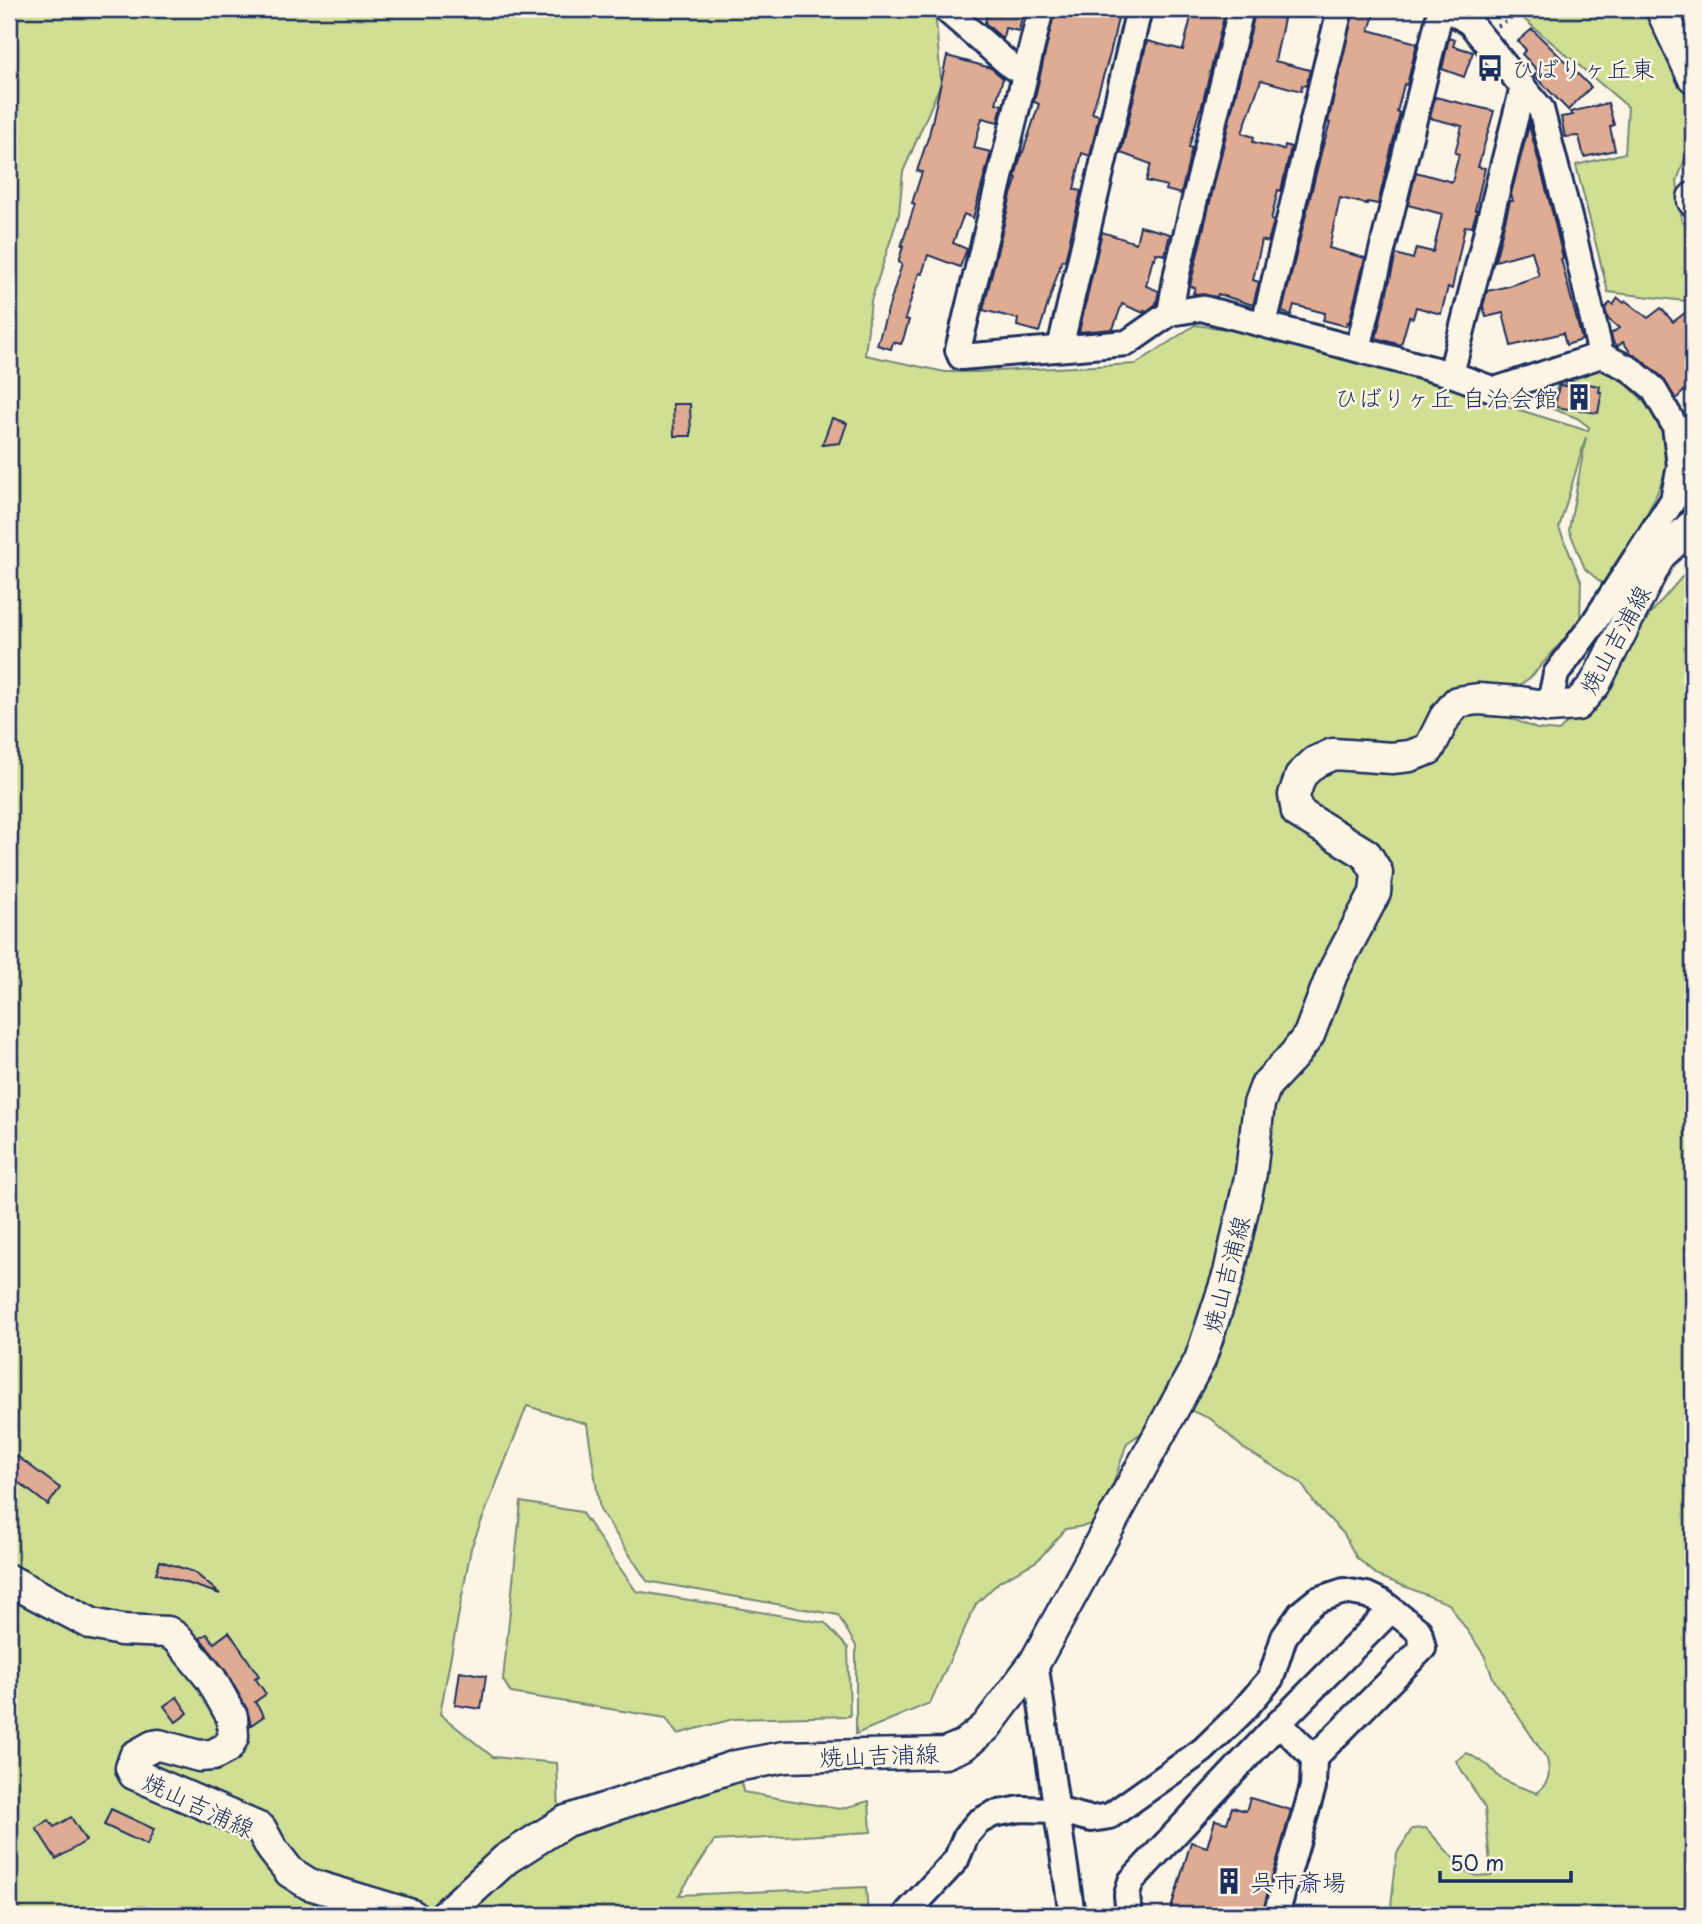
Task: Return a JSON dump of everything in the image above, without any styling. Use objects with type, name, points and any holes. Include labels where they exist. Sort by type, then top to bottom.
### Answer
[{"type":"main road","points":[[1661,9],[1693,77]]},
{"type":"main road","name":"焼山吉浦線","points":[[445,1915],[506,1859],[566,1821],[736,1766],[784,1757],[946,1753],[964,1745],[986,1727],[1035,1662],[1200,1360],[1229,1273],[1251,1173],[1259,1104],[1266,1085],[1309,1035],[1332,975],[1375,893],[1377,872],[1366,855],[1297,811],[1294,795],[1301,775],[1315,762],[1332,754],[1392,758],[1410,756],[1429,749],[1445,717],[1457,702],[1478,699],[1549,707],[1577,705],[1595,684],[1660,555],[1693,525]]},
{"type":"main road","name":"焼山吉浦線","points":[[9,1580],[92,1624],[121,1630],[168,1632],[179,1640],[211,1679],[232,1717],[233,1737],[228,1747],[213,1755],[199,1756],[153,1745],[135,1756],[131,1768],[134,1774],[261,1829],[290,1872],[309,1884],[412,1915]]},
{"type":"street","points":[[945,9],[1011,66],[1025,74]]},
{"type":"street","points":[[1041,9],[958,350],[961,357],[1127,343],[1170,313],[1201,308],[1451,374],[1494,390],[1601,355],[1630,369],[1653,388],[1675,426],[1680,466],[1673,500],[1593,624],[1556,674],[1549,707]]},
{"type":"street","points":[[1060,348],[1139,9]]},
{"type":"street","points":[[1170,313],[1177,273],[1241,9]]},
{"type":"street","points":[[1264,324],[1340,9]]},
{"type":"street","points":[[1358,349],[1441,9]]},
{"type":"street","points":[[1448,9],[1470,23],[1541,109],[1601,355]]},
{"type":"street","points":[[1451,374],[1523,87]]},
{"type":"street","points":[[908,1915],[956,1860],[966,1836],[978,1822],[993,1814],[1021,1809],[1056,1810],[1091,1819],[1110,1816],[1203,1750],[1242,1712],[1271,1678],[1284,1637],[1301,1613],[1317,1600],[1344,1591],[1367,1595],[1382,1602],[1419,1631],[1423,1648],[1314,1758],[1313,1787],[1276,1915]]},
{"type":"street","points":[[1129,1915],[1127,1895],[1130,1881],[1279,1723],[1391,1610]]},
{"type":"street","points":[[1035,1662],[1072,1915]]},
{"type":"street","points":[[1279,1723],[1314,1758]]},
{"type":"path","points":[[1480,35],[1529,9]]},
{"type":"green space","points":[[9,9],[935,9],[941,83],[903,172],[899,214],[871,301],[865,355],[945,372],[1136,364],[1195,325],[1241,331],[1452,385],[1510,407],[1588,431],[1589,427],[1577,418],[1550,408],[1561,375],[1599,364],[1629,386],[1642,400],[1657,422],[1667,447],[1666,469],[1661,485],[1643,521],[1603,584],[1585,569],[1569,530],[1586,437],[1559,528],[1581,581],[1580,621],[1531,677],[1514,689],[1500,714],[1537,729],[1559,731],[1575,714],[1603,692],[1650,614],[1693,564],[1693,1915],[1387,1915],[1391,1906],[1397,1853],[1412,1829],[1426,1828],[1464,1870],[1476,1876],[1491,1875],[1485,1808],[1456,1761],[1467,1753],[1489,1766],[1500,1778],[1537,1793],[1548,1778],[1547,1759],[1494,1680],[1484,1655],[1449,1604],[1378,1576],[1356,1557],[1344,1534],[1315,1504],[1301,1483],[1243,1448],[1211,1419],[1185,1408],[1172,1412],[1127,1443],[1100,1523],[1066,1529],[1037,1561],[1000,1581],[976,1604],[930,1703],[856,1734],[856,1646],[838,1615],[647,1581],[600,1510],[587,1424],[527,1406],[471,1548],[440,1714],[493,1757],[557,1763],[560,1837],[740,1772],[743,1792],[840,1809],[869,1801],[871,1832],[714,1841],[679,1895],[866,1887],[868,1915],[9,1915]]},
{"type":"green space","points":[[1512,9],[1651,9],[1693,101],[1693,137],[1677,181],[1682,222],[1693,226],[1693,302],[1608,292],[1576,165],[1625,153],[1628,107]]},
{"type":"green space","points":[[521,1502],[581,1512],[636,1591],[825,1623],[848,1648],[850,1716],[733,1719],[677,1734],[666,1718],[511,1693],[503,1680]]},
{"type":"building","points":[[988,9],[1023,11],[1019,31],[1005,28],[1003,39],[985,23]]},
{"type":"building","points":[[1055,9],[1120,9],[1092,113],[1099,115],[1090,156],[1082,153],[1074,189],[1081,191],[1065,261],[1062,260],[1039,332],[1017,326],[1018,319],[983,310],[1017,178],[1015,177],[1039,104],[1034,102]]},
{"type":"building","points":[[1193,9],[1226,9],[1189,147],[1192,148],[1181,194],[1166,190],[1167,186],[1146,181],[1151,164],[1121,153],[1147,41],[1183,50]]},
{"type":"building","points":[[1354,9],[1376,9],[1369,30],[1417,43],[1397,112],[1400,113],[1378,204],[1340,198],[1329,248],[1365,258],[1346,326],[1323,320],[1325,313],[1294,305],[1291,315],[1282,312],[1330,123],[1328,122]]},
{"type":"building","points":[[1255,13],[1284,19],[1275,61],[1310,70],[1306,86],[1302,85],[1301,91],[1261,80],[1242,133],[1254,137],[1253,142],[1284,150],[1285,145],[1291,147],[1281,191],[1278,190],[1268,242],[1262,240],[1253,280],[1259,282],[1253,305],[1218,294],[1217,297],[1193,293],[1195,288],[1190,286]]},
{"type":"building","points":[[1532,29],[1591,87],[1568,110],[1534,75],[1538,71],[1522,54],[1526,50],[1518,41]]},
{"type":"building","points":[[1449,38],[1455,40],[1453,46],[1473,52],[1464,77],[1442,69]]},
{"type":"building","points":[[947,56],[991,68],[1003,78],[996,103],[1002,105],[998,122],[982,118],[974,148],[991,152],[973,218],[964,214],[953,243],[967,249],[960,267],[928,255],[922,274],[919,273],[905,319],[909,320],[903,340],[901,344],[893,342],[891,349],[877,345],[902,264],[899,263],[901,247],[922,172],[917,171],[929,135]]},
{"type":"building","points":[[1435,97],[1494,111],[1478,167],[1485,168],[1477,210],[1472,227],[1465,226],[1452,289],[1448,287],[1441,314],[1416,307],[1413,318],[1409,317],[1401,345],[1376,338],[1396,254],[1413,259],[1416,248],[1433,252],[1442,214],[1408,205],[1416,172],[1452,182],[1459,154],[1455,153],[1462,126],[1430,118]]},
{"type":"building","points":[[1608,103],[1614,125],[1610,127],[1615,150],[1584,157],[1579,136],[1565,137],[1561,117],[1573,115],[1570,112]]},
{"type":"building","points":[[1529,125],[1582,340],[1566,345],[1563,333],[1511,346],[1503,313],[1486,317],[1483,306],[1487,291],[1539,276],[1532,251],[1495,261],[1510,201],[1513,201],[1511,194]]},
{"type":"building","points":[[1140,226],[1170,234],[1165,255],[1156,253],[1155,259],[1153,258],[1146,286],[1159,291],[1156,304],[1147,311],[1144,310],[1144,313],[1122,304],[1113,329],[1079,332],[1102,232],[1136,243]]},
{"type":"building","points":[[1618,298],[1648,318],[1661,308],[1673,322],[1685,313],[1687,316],[1693,311],[1693,382],[1676,399],[1662,377],[1631,353],[1623,342],[1618,346],[1613,342],[1611,334],[1619,328],[1608,319],[1605,308],[1610,303],[1613,305]]},
{"type":"building","name":"ひばりヶ丘 自治会館","points":[[1565,382],[1600,386],[1599,392],[1602,392],[1598,413],[1555,407],[1559,385],[1565,386]]},
{"type":"building","points":[[673,404],[690,404],[691,436],[674,436]]},
{"type":"building","points":[[832,418],[847,423],[840,443],[822,445]]},
{"type":"building","points":[[17,1456],[60,1488],[48,1505],[9,1475],[9,1467]]},
{"type":"building","points":[[160,1561],[194,1572],[220,1594],[156,1573]]},
{"type":"building","points":[[229,1632],[259,1676],[255,1678],[266,1694],[255,1702],[264,1716],[251,1725],[247,1709],[226,1671],[200,1638],[207,1634],[214,1643]]},
{"type":"building","points":[[460,1671],[486,1676],[481,1709],[455,1705]]},
{"type":"building","points":[[177,1697],[188,1713],[176,1722],[164,1706]]},
{"type":"building","name":"呉市斎場","points":[[1250,1798],[1291,1810],[1262,1915],[1169,1915],[1191,1842],[1207,1847],[1215,1820],[1227,1823],[1232,1807],[1246,1811]]},
{"type":"building","points":[[111,1809],[154,1829],[147,1845],[104,1825]]},
{"type":"building","points":[[71,1817],[86,1841],[56,1859],[36,1828],[49,1820],[54,1827]]},
{"type":"place","name":"ひばりヶ丘東","points":[[1490,68]]},
{"type":"place","name":"ひばりヶ丘 自治会館","points":[[1579,397]]},
{"type":"place","name":"呉市斎場","points":[[1229,1881]]}]
